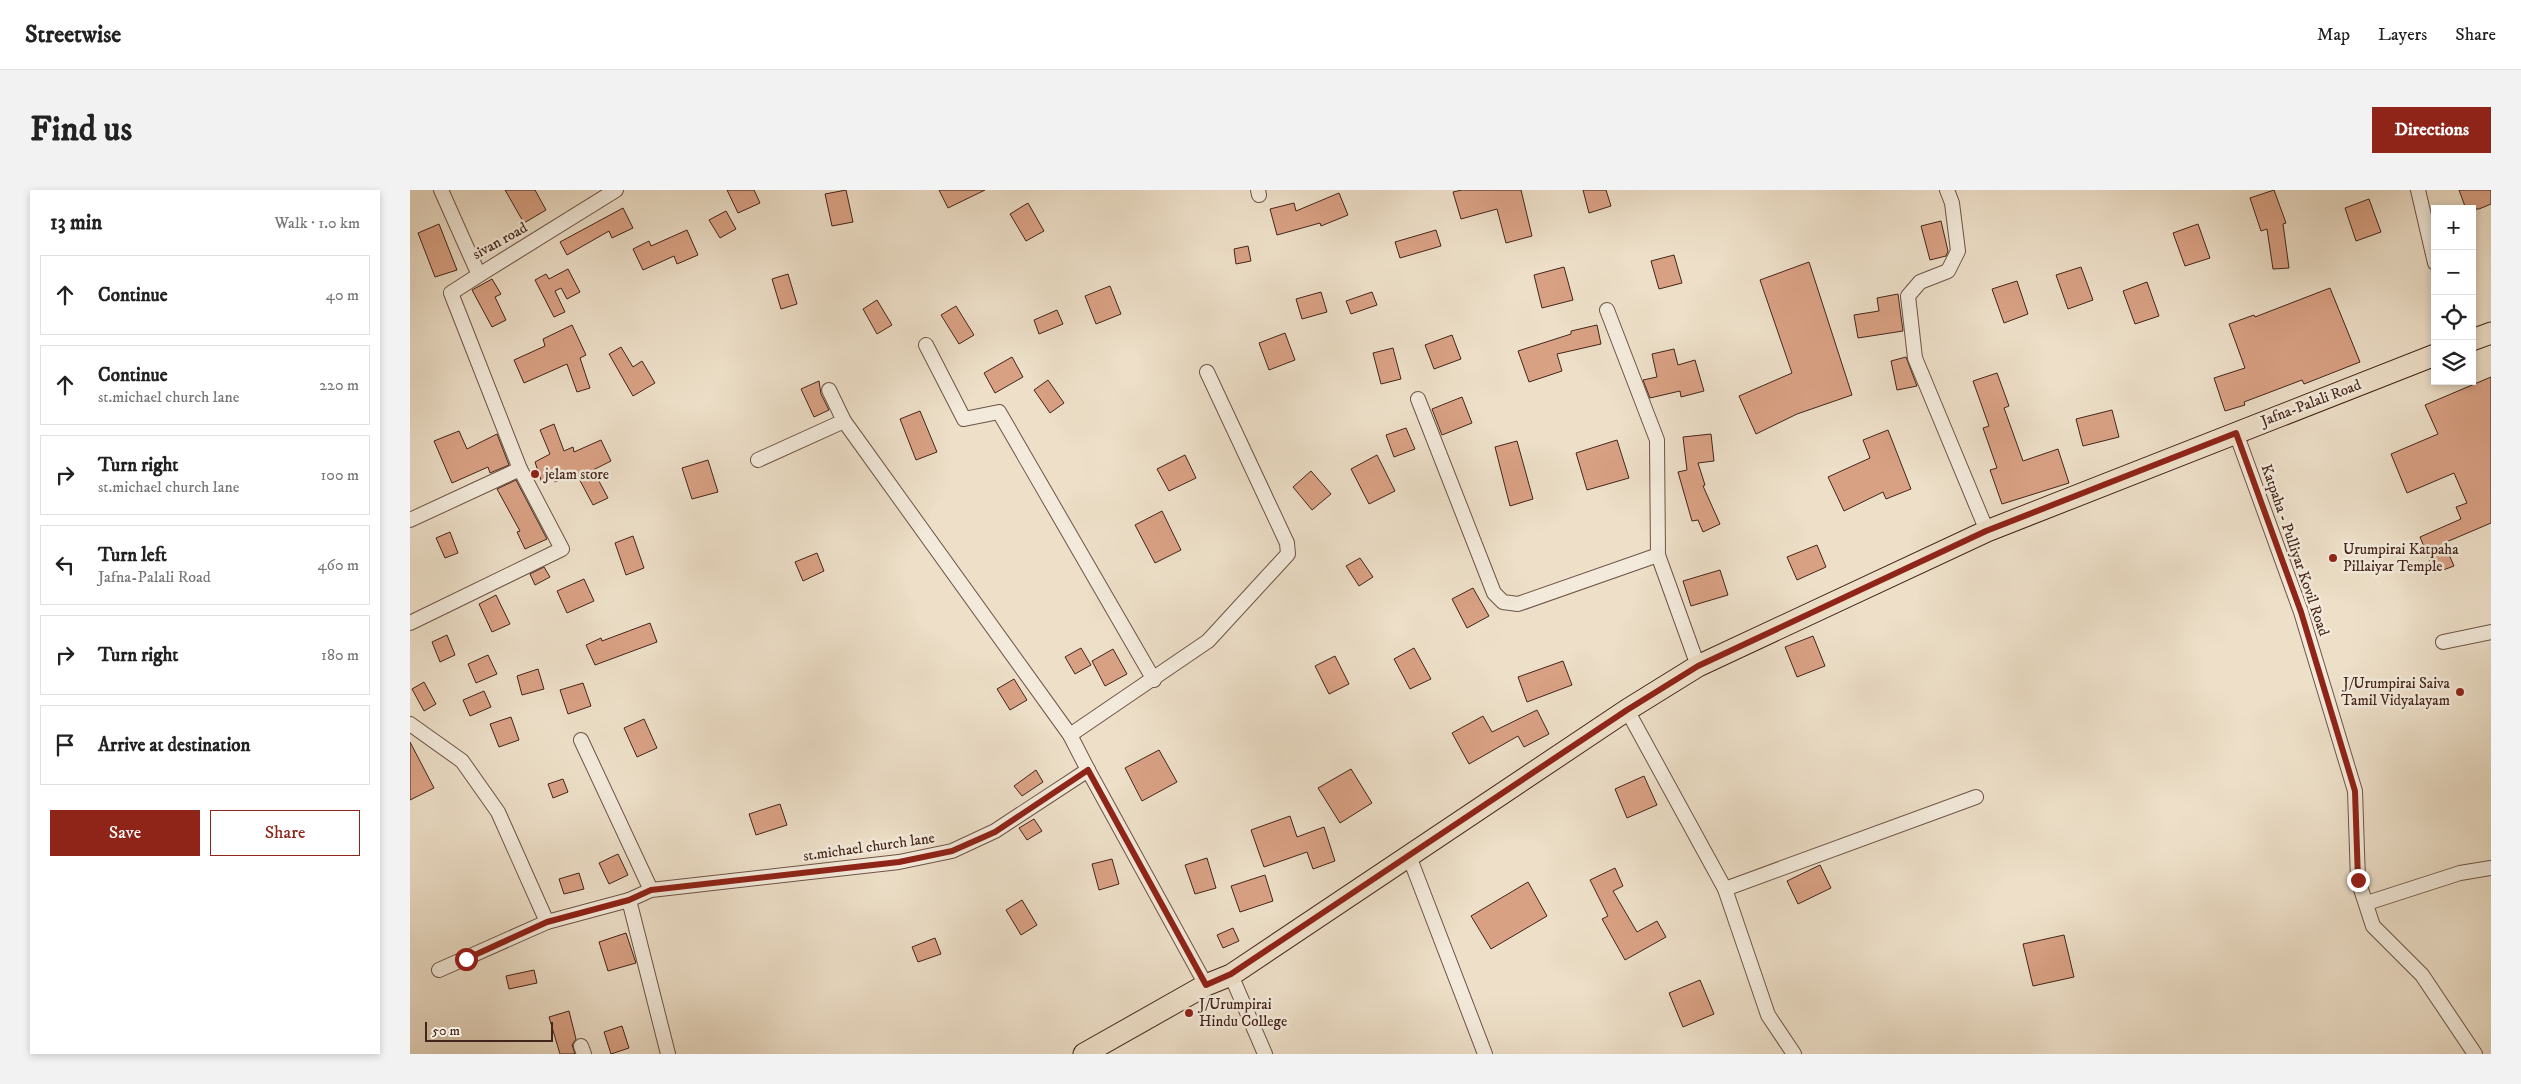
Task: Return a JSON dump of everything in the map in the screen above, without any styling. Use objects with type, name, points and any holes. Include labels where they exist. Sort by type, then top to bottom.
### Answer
[{"type":"main road","points":[[2476,338],[2491,332]]},
{"type":"main road","name":"Jafna-Palali Road","points":[[1084,1054],[1206,985],[1231,974],[1627,710],[1698,666],[1986,531],[2431,357]]},
{"type":"street","name":"sivan road","points":[[441,190],[479,275],[616,190]]},
{"type":"street","points":[[1947,190],[1952,203],[1958,251],[1948,271],[1920,282],[1908,296],[1915,358],[1986,531]]},
{"type":"street","points":[[2418,190],[2432,250]]},
{"type":"street","points":[[410,622],[562,549],[520,469],[451,293],[479,275]]},
{"type":"street","points":[[1607,310],[1656,440],[1658,555],[1698,666]]},
{"type":"street","points":[[926,345],[964,418],[999,412],[1154,680]]},
{"type":"street","points":[[1070,735],[1154,680],[1208,641],[1288,554],[1287,543],[1207,372]]},
{"type":"street","points":[[828,390],[844,421],[1070,735],[1206,985]]},
{"type":"street","points":[[1418,399],[1494,593],[1503,602],[1518,604],[1658,555]]},
{"type":"street","points":[[758,460],[844,421]]},
{"type":"street","name":"Katpaha - Pulliyar Kovil Road","points":[[2236,433],[2301,612],[2355,791],[2358,880],[2373,926],[2422,975],[2475,1054]]},
{"type":"street","points":[[410,520],[520,469]]},
{"type":"street","points":[[2443,642],[2491,632]]},
{"type":"street","points":[[1627,710],[1725,889],[1768,1015],[1794,1054]]},
{"type":"street","points":[[410,724],[462,761],[498,812],[547,922]]},
{"type":"street","points":[[581,740],[651,890]]},
{"type":"street","name":"st.michael church lane","points":[[438,970],[547,922],[629,900],[651,890],[899,862],[952,851],[995,832],[1088,770]]},
{"type":"street","points":[[1725,889],[1976,797]]},
{"type":"street","points":[[1409,856],[1485,1054]]},
{"type":"street","points":[[2367,903],[2460,873],[2491,868]]},
{"type":"street","points":[[629,900],[668,1054]]},
{"type":"street","points":[[1231,974],[1265,1054]]},
{"type":"building","points":[[505,190],[535,190],[546,210],[524,223]]},
{"type":"building","points":[[727,190],[754,190],[760,203],[738,213]]},
{"type":"building","points":[[846,190],[853,222],[832,226],[825,194]]},
{"type":"building","points":[[939,190],[985,190],[948,208]]},
{"type":"building","points":[[1462,190],[1521,190],[1532,236],[1506,243],[1497,209],[1461,219],[1453,192]]},
{"type":"building","points":[[1583,190],[1606,190],[1611,206],[1589,213]]},
{"type":"building","points":[[2274,190],[2286,223],[2283,224],[2289,268],[2273,269],[2267,229],[2261,231],[2250,198]]},
{"type":"building","points":[[2459,190],[2491,190],[2491,204],[2479,209],[2476,209],[2476,205],[2465,205]]},
{"type":"building","points":[[1339,193],[1348,215],[1321,226],[1320,223],[1277,235],[1270,209],[1294,203],[1296,211]]},
{"type":"building","points":[[2369,199],[2381,232],[2356,241],[2345,208]]},
{"type":"building","points":[[1028,203],[1044,231],[1026,241],[1010,214]]},
{"type":"building","points":[[623,208],[633,228],[612,238],[609,231],[567,255],[560,242]]},
{"type":"building","points":[[726,211],[736,229],[720,238],[709,220]]},
{"type":"building","points":[[1941,221],[1948,251],[1946,256],[1930,260],[1921,226]]},
{"type":"building","points":[[439,224],[457,270],[435,277],[418,233]]},
{"type":"building","points":[[2198,224],[2210,258],[2185,266],[2173,233]]},
{"type":"building","points":[[687,230],[698,255],[677,264],[674,256],[643,270],[633,249],[649,241],[651,246]]},
{"type":"building","points":[[1436,230],[1441,246],[1400,258],[1395,242]]},
{"type":"building","points":[[1248,246],[1251,261],[1236,264],[1234,249]]},
{"type":"building","points":[[1674,255],[1682,283],[1659,289],[1651,261]]},
{"type":"building","points":[[1809,262],[1852,395],[1797,414],[1756,434],[1739,396],[1792,373],[1760,280]]},
{"type":"building","points":[[1564,267],[1573,300],[1542,308],[1534,275]]},
{"type":"building","points":[[2081,267],[2093,300],[2068,309],[2056,275]]},
{"type":"building","points":[[568,269],[580,292],[567,299],[561,288],[555,291],[565,312],[554,317],[535,280],[546,274],[549,279]]},
{"type":"building","points":[[788,274],[797,304],[781,309],[772,279]]},
{"type":"building","points":[[492,279],[501,294],[495,297],[506,320],[492,327],[472,290]]},
{"type":"building","points":[[2017,281],[2028,314],[2004,323],[1992,289]]},
{"type":"building","points":[[2147,282],[2159,316],[2135,324],[2123,291]]},
{"type":"building","points":[[1110,286],[1121,314],[1096,324],[1085,296]]},
{"type":"building","points":[[2330,288],[2360,362],[2304,384],[2302,380],[2244,402],[2245,405],[2225,411],[2214,378],[2245,368],[2229,324],[2254,315],[2255,317]]},
{"type":"building","points":[[1321,292],[1327,312],[1302,319],[1296,299]]},
{"type":"building","points":[[1372,292],[1377,305],[1351,314],[1346,301]]},
{"type":"building","points":[[1898,294],[1903,331],[1858,338],[1854,315],[1879,311],[1877,298]]},
{"type":"building","points":[[877,300],[892,325],[877,334],[863,309]]},
{"type":"building","points":[[956,306],[974,335],[959,344],[941,315]]},
{"type":"building","points":[[1057,310],[1063,324],[1039,334],[1034,320]]},
{"type":"building","points":[[572,325],[586,355],[580,358],[590,388],[577,392],[567,364],[524,383],[514,360],[545,346],[543,339]]},
{"type":"building","points":[[1597,325],[1601,344],[1557,354],[1562,371],[1529,382],[1518,351],[1571,334],[1571,331]]},
{"type":"building","points":[[1285,333],[1295,360],[1269,370],[1259,343]]},
{"type":"building","points":[[1452,335],[1461,359],[1434,369],[1425,345]]},
{"type":"building","points":[[621,347],[633,367],[642,361],[655,383],[633,396],[609,354]]},
{"type":"building","points":[[1393,348],[1401,379],[1381,384],[1373,353]]},
{"type":"building","points":[[1674,349],[1678,365],[1695,360],[1704,391],[1681,397],[1680,391],[1650,398],[1643,380],[1657,377],[1652,354]]},
{"type":"building","points":[[1012,357],[1023,377],[995,393],[984,373]]},
{"type":"building","points":[[1906,357],[1917,386],[1897,390],[1891,361]]},
{"type":"building","points":[[1997,373],[2009,406],[2004,408],[2023,461],[2058,449],[2069,483],[2002,504],[1990,470],[1997,468],[1983,428],[1989,426],[1973,381]]},
{"type":"building","points":[[2491,377],[2491,523],[2444,543],[2454,566],[2435,573],[2420,537],[2461,519],[2456,507],[2467,503],[2454,473],[2407,493],[2391,454],[2438,434],[2425,405],[2476,385]]},
{"type":"building","points":[[1048,380],[1064,403],[1050,413],[1034,390]]},
{"type":"building","points":[[819,381],[821,394],[829,410],[814,417],[801,389]]},
{"type":"building","points":[[1462,397],[1472,423],[1442,435],[1432,409]]},
{"type":"building","points":[[2112,410],[2119,437],[2083,446],[2076,419]]},
{"type":"building","points":[[920,411],[937,452],[916,460],[900,419]]},
{"type":"building","points":[[554,424],[564,451],[573,447],[574,452],[601,440],[611,461],[593,470],[608,498],[593,505],[576,473],[555,482],[553,477],[542,483],[535,462],[550,454],[540,430]]},
{"type":"building","points":[[1406,428],[1415,449],[1394,457],[1386,435]]},
{"type":"building","points":[[1888,430],[1911,489],[1886,499],[1883,492],[1844,511],[1828,477],[1870,458],[1863,440]]},
{"type":"building","points":[[459,431],[467,449],[497,434],[509,465],[490,473],[488,467],[452,483],[434,441]]},
{"type":"building","points":[[1711,434],[1714,461],[1698,463],[1705,485],[1703,486],[1720,524],[1703,532],[1698,520],[1692,521],[1678,472],[1687,470],[1683,437]]},
{"type":"building","points":[[1617,440],[1629,478],[1587,490],[1576,453]]},
{"type":"building","points":[[1517,441],[1533,499],[1510,506],[1495,447]]},
{"type":"building","points":[[1185,455],[1196,478],[1169,491],[1157,469]]},
{"type":"building","points":[[1377,455],[1395,491],[1369,504],[1351,469]]},
{"type":"building","points":[[708,460],[718,492],[692,499],[682,468]]},
{"type":"building","points":[[1311,471],[1331,494],[1312,510],[1293,487]]},
{"type":"building","points":[[516,480],[547,539],[525,549],[517,532],[520,531],[497,489]]},
{"type":"building","points":[[1162,511],[1181,550],[1155,563],[1135,525]]},
{"type":"building","points":[[450,532],[458,553],[445,558],[436,538]]},
{"type":"building","points":[[633,536],[644,568],[626,575],[615,543]]},
{"type":"building","points":[[1817,545],[1826,567],[1797,580],[1787,557]]},
{"type":"building","points":[[817,553],[824,571],[803,581],[795,562]]},
{"type":"building","points":[[1360,558],[1373,577],[1359,586],[1346,566]]},
{"type":"building","points":[[544,567],[550,577],[535,585],[530,574]]},
{"type":"building","points":[[1720,570],[1728,595],[1691,606],[1683,581]]},
{"type":"building","points":[[584,579],[594,601],[567,613],[557,591]]},
{"type":"building","points":[[1473,588],[1489,616],[1467,628],[1452,599]]},
{"type":"building","points":[[496,595],[510,624],[492,632],[479,604]]},
{"type":"building","points":[[650,623],[657,642],[595,665],[586,645],[601,638],[602,641]]},
{"type":"building","points":[[447,635],[455,655],[440,662],[432,642]]},
{"type":"building","points":[[1813,636],[1825,666],[1797,677],[1785,647]]},
{"type":"building","points":[[1081,648],[1091,665],[1075,674],[1065,657]]},
{"type":"building","points":[[1414,648],[1431,679],[1410,689],[1394,659]]},
{"type":"building","points":[[1113,649],[1127,674],[1105,686],[1092,661]]},
{"type":"building","points":[[488,655],[497,674],[476,683],[468,664]]},
{"type":"building","points":[[1335,656],[1349,684],[1329,694],[1315,666]]},
{"type":"building","points":[[1563,661],[1572,685],[1527,702],[1518,677]]},
{"type":"building","points":[[538,669],[544,689],[522,695],[517,676]]},
{"type":"building","points":[[1014,679],[1027,700],[1010,710],[997,689]]},
{"type":"building","points":[[424,682],[436,704],[424,711],[412,689]]},
{"type":"building","points":[[583,683],[591,706],[568,714],[560,690]]},
{"type":"building","points":[[484,691],[491,707],[470,716],[463,700]]},
{"type":"building","points":[[1537,710],[1549,734],[1524,747],[1518,736],[1469,764],[1452,733],[1483,716],[1492,732]]},
{"type":"building","points":[[511,717],[519,740],[499,747],[490,724]]},
{"type":"building","points":[[644,719],[657,748],[637,757],[624,728]]},
{"type":"building","points":[[410,742],[434,788],[410,800]]},
{"type":"building","points":[[1159,750],[1177,782],[1142,801],[1125,768]]},
{"type":"building","points":[[1351,769],[1372,803],[1340,823],[1318,788]]},
{"type":"building","points":[[1036,770],[1043,782],[1022,796],[1014,786]]},
{"type":"building","points":[[1644,776],[1657,805],[1627,818],[1615,789]]},
{"type":"building","points":[[563,779],[568,792],[553,798],[548,784]]},
{"type":"building","points":[[780,804],[787,825],[756,835],[749,814]]},
{"type":"building","points":[[1290,816],[1297,837],[1324,827],[1335,861],[1313,869],[1307,852],[1264,867],[1251,830]]},
{"type":"building","points":[[1034,819],[1042,831],[1027,840],[1019,828]]},
{"type":"building","points":[[618,854],[628,875],[609,884],[599,863]]},
{"type":"building","points":[[1207,858],[1216,888],[1195,894],[1185,865]]},
{"type":"building","points":[[1112,859],[1119,884],[1099,890],[1092,864]]},
{"type":"building","points":[[1820,865],[1831,888],[1798,904],[1787,881]]},
{"type":"building","points":[[1615,868],[1623,886],[1613,891],[1637,932],[1657,921],[1666,937],[1625,960],[1602,919],[1608,916],[1590,880]]},
{"type":"building","points":[[579,873],[584,889],[564,894],[559,879]]},
{"type":"building","points":[[1265,875],[1273,901],[1240,912],[1231,886]]},
{"type":"building","points":[[1528,882],[1547,916],[1491,949],[1471,916]]},
{"type":"building","points":[[1022,900],[1037,925],[1021,935],[1006,910]]},
{"type":"building","points":[[1233,928],[1239,941],[1223,948],[1217,935]]},
{"type":"building","points":[[626,933],[636,963],[608,971],[599,942]]},
{"type":"building","points":[[2064,935],[2074,977],[2033,986],[2023,944]]},
{"type":"building","points":[[935,938],[941,954],[918,962],[912,947]]},
{"type":"building","points":[[534,970],[537,983],[509,989],[506,976]]},
{"type":"building","points":[[1700,980],[1714,1014],[1683,1027],[1669,993]]},
{"type":"building","points":[[569,1011],[576,1039],[572,1045],[575,1054],[560,1054],[549,1017]]},
{"type":"building","points":[[622,1026],[629,1048],[611,1054],[604,1032]]},
{"type":"place","name":"jelam store","points":[[535,474]]},
{"type":"place","name":"Urumpirai Katpaha Pillaiyar Temple","points":[[2333,558]]},
{"type":"place","name":"J/Urumpirai Saiva Tamil Vidyalayam","points":[[2460,692]]},
{"type":"place","name":"J/Urumpirai Hindu College","points":[[1189,1013]]},
{"type":"route","points":[[466,959],[547,922],[629,900],[651,890],[899,862],[952,851],[995,832],[1088,770],[1206,985],[1231,974],[1627,710],[1698,666],[1986,531],[2236,433],[2301,612],[2355,791],[2358,880]]}]
